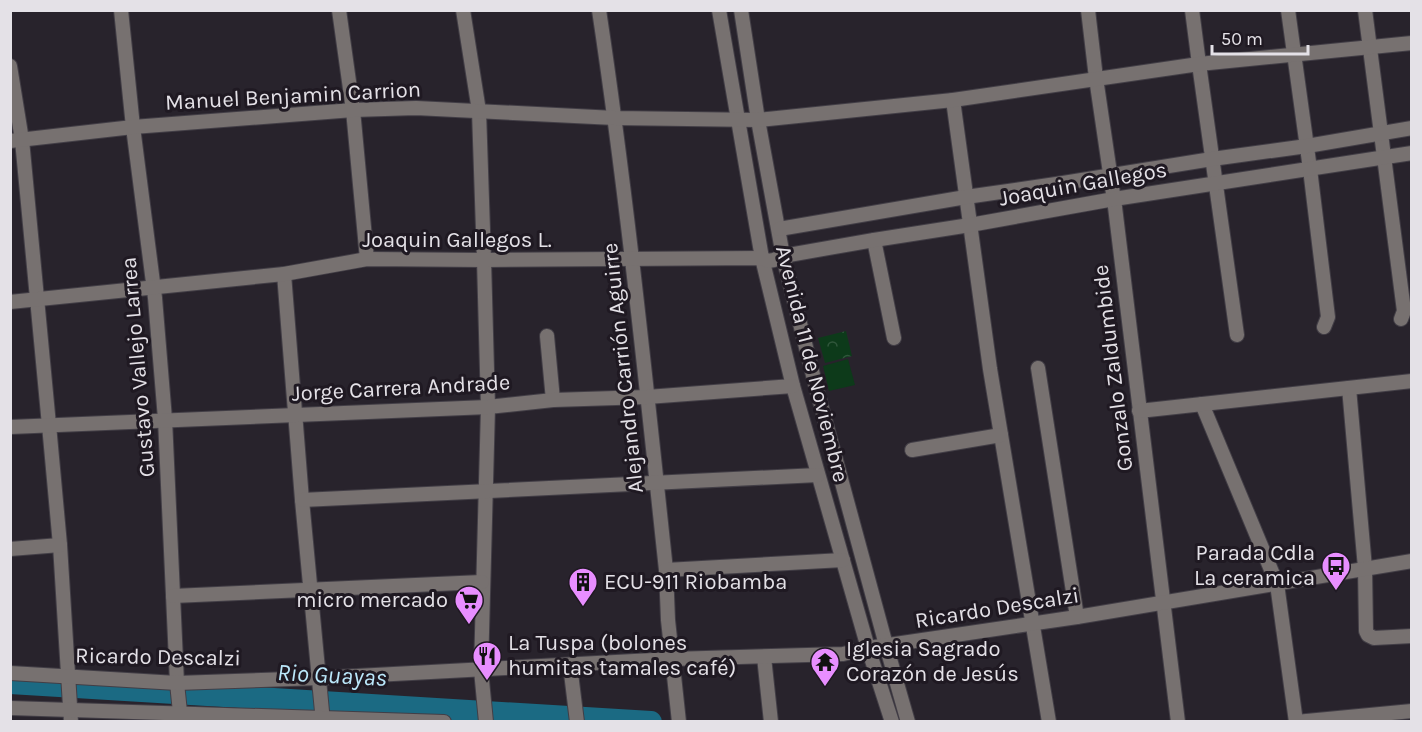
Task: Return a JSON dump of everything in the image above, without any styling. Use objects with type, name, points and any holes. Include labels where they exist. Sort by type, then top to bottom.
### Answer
[{"type":"street","name":"Gustavo Vallejo Larrea","points":[[121,10],[133,127],[154,288],[165,419],[177,683],[181,722]]},
{"type":"street","points":[[339,10],[353,110],[367,259]]},
{"type":"street","points":[[463,10],[479,111],[484,260],[488,406],[481,670],[486,722]]},
{"type":"street","name":"Alejandro Carrión Aguirre","points":[[599,10],[633,260],[666,570],[668,620],[679,722]]},
{"type":"street","name":"Avenida 11 de Noviembre","points":[[719,10],[762,258],[793,386],[868,648],[892,722]]},
{"type":"street","name":"Avenida 11 de Noviembre","points":[[741,10],[783,256],[821,406],[908,722]]},
{"type":"street","name":"Gonzalo Zaldumbide","points":[[1088,10],[1111,175],[1178,722]]},
{"type":"street","points":[[1192,10],[1237,334]]},
{"type":"street","points":[[1288,10],[1328,317],[1324,327]]},
{"type":"street","points":[[1365,10],[1404,311],[1401,319]]},
{"type":"street","name":"Manuel Benjamin Carrion","points":[[16,140],[133,127],[353,110],[416,108],[615,118],[758,120],[953,100],[1199,64],[1412,43]]},
{"type":"street","points":[[10,66],[16,140],[49,425],[60,545],[71,722]]},
{"type":"street","points":[[953,100],[990,369],[1049,722]]},
{"type":"street","points":[[779,229],[966,197],[1412,128]]},
{"type":"street","name":"Joaquin Gallegos","points":[[762,258],[768,261],[783,256],[1114,199],[1412,153]]},
{"type":"street","points":[[874,240],[894,338]]},
{"type":"street","name":"Joaquin Gallegos L.","points":[[10,302],[284,274],[367,259],[762,258]]},
{"type":"street","points":[[284,274],[323,722]]},
{"type":"street","points":[[547,336],[553,400]]},
{"type":"street","points":[[1038,368],[1077,617]]},
{"type":"street","points":[[1139,411],[1412,381]]},
{"type":"street","name":"Jorge Carrera Andrade","points":[[10,426],[488,406],[793,386]]},
{"type":"street","points":[[1349,388],[1365,568],[1366,631],[1368,636],[1374,638],[1412,636]]},
{"type":"street","points":[[1202,404],[1276,584],[1296,722],[1412,711]]},
{"type":"street","points":[[912,450],[1001,435]]},
{"type":"street","points":[[302,500],[818,475]]},
{"type":"street","points":[[10,549],[60,545]]},
{"type":"street","points":[[666,570],[843,560]]},
{"type":"street","name":"Ricardo Descalzi","points":[[10,673],[177,683],[319,678],[672,659],[843,654],[886,645],[1034,624],[1412,561]]},
{"type":"street","points":[[173,596],[483,582]]},
{"type":"street","points":[[764,657],[771,722]]},
{"type":"street","points":[[570,665],[577,722]]},
{"type":"street","points":[[10,708],[444,722]]},
{"type":"street","points":[[10,717],[212,722]]},
{"type":"green space","points":[[846,331],[852,356],[825,363],[818,338]]},
{"type":"green space","points":[[848,359],[855,385],[829,391],[823,366]]},
{"type":"waterway","name":"Rio Guayas","points":[[10,683],[651,722]]},
{"type":"place","name":"Parada Cdla La ceramica","points":[[1336,592]]},
{"type":"place","name":"ECU-911 Riobamba","points":[[583,608]]},
{"type":"place","name":"micro mercado","points":[[469,626]]},
{"type":"place","name":"La Tuspa (bolones humitas tamales café)","points":[[487,682]]},
{"type":"place","name":"Iglesia Sagrado Corazón de Jesús","points":[[825,688]]}]
